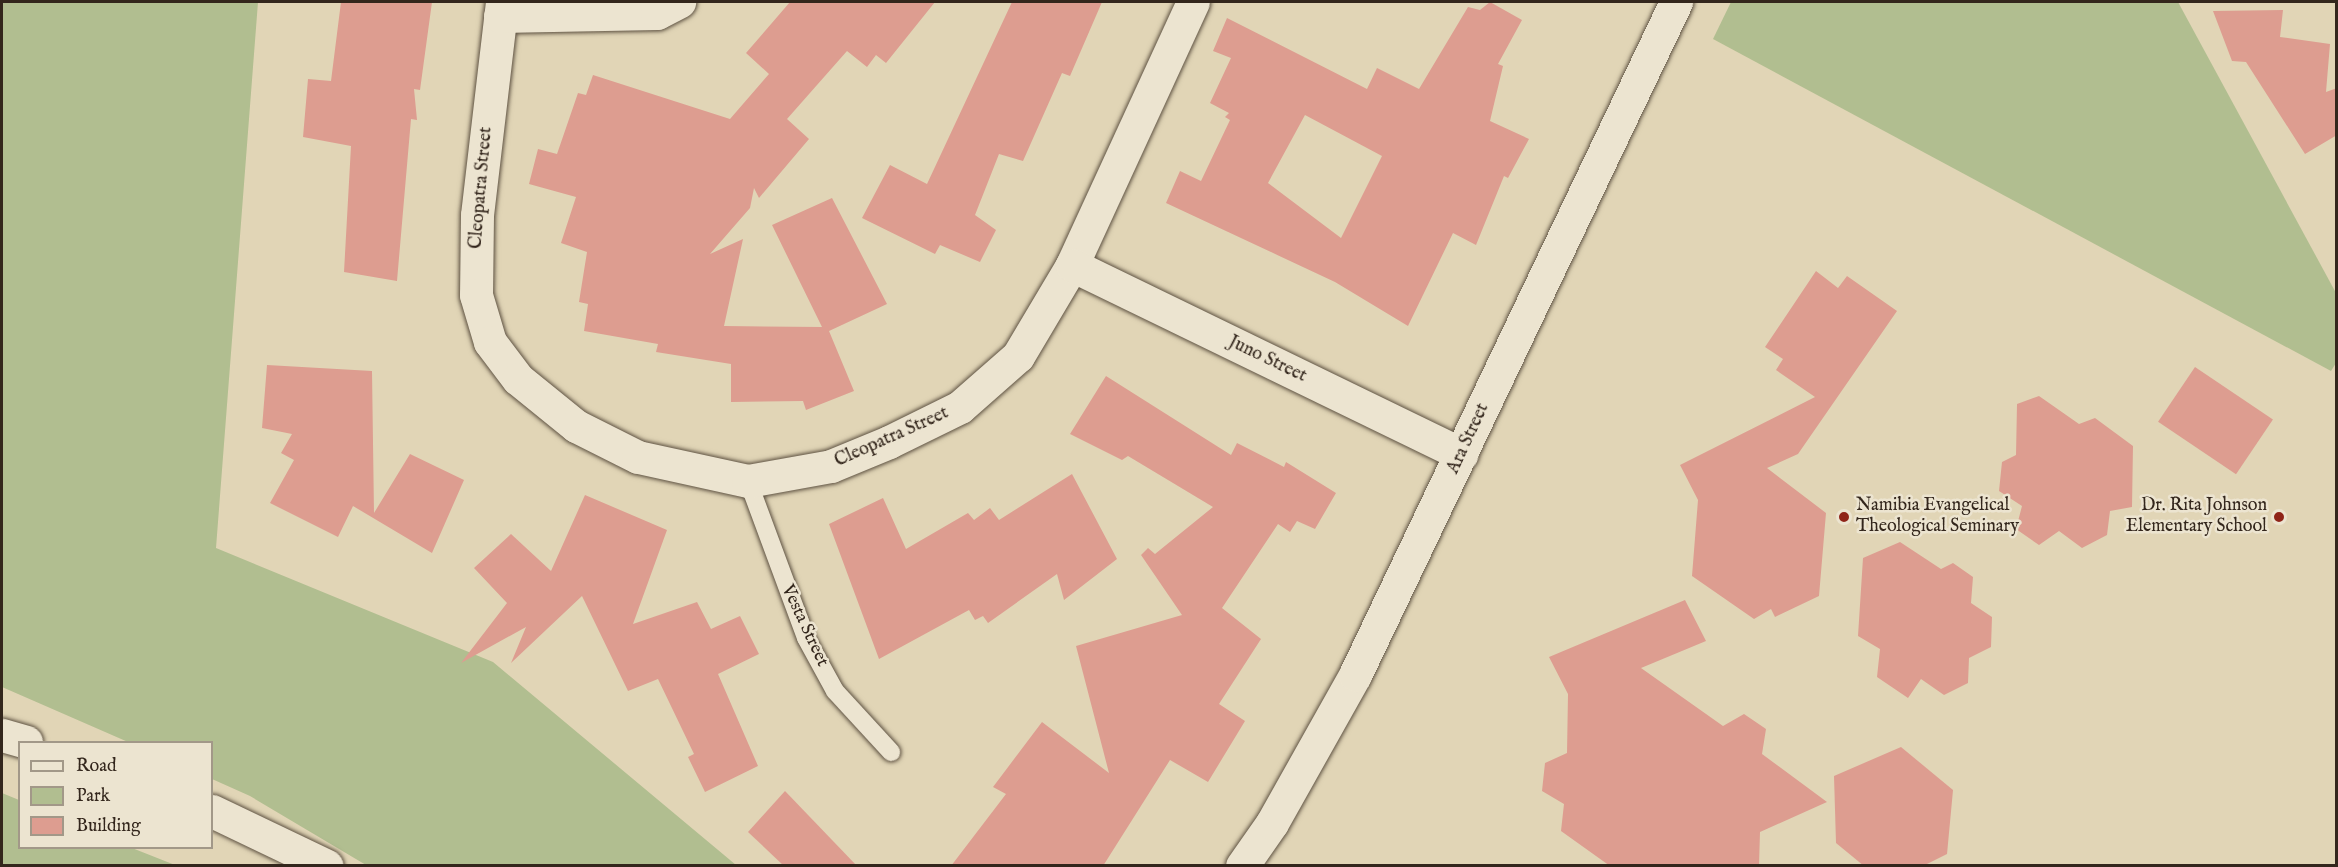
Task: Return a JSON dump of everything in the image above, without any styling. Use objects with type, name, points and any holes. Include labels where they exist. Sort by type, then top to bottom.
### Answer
[{"type":"street","points":[[501,9],[657,13],[679,2]]},
{"type":"street","name":"Cleopatra Street","points":[[501,9],[477,215],[476,295],[490,342],[518,379],[576,426],[638,457],[748,482],[831,466],[960,407],[1018,356],[1072,265],[1192,2]]},
{"type":"street","name":"Ara Street","points":[[1242,866],[1272,823],[1355,675],[1676,2]]},
{"type":"street","name":"Juno Street","points":[[1072,265],[1462,454]]},
{"type":"street","points":[[2,735],[23,741]]},
{"type":"street","points":[[213,811],[327,866]]},
{"type":"lane","name":"Vesta Street","points":[[748,482],[806,638],[836,691],[891,752]]},
{"type":"green space","points":[[2,2],[258,2],[216,548],[493,662],[736,865],[366,865],[250,796],[213,779],[213,741],[126,741],[2,687]]},
{"type":"green space","points":[[1731,2],[2178,2],[2336,293],[2336,363],[2331,371],[1713,39]]},
{"type":"green space","points":[[2,793],[18,800],[18,849],[135,849],[175,865],[2,865]]},
{"type":"building","points":[[341,2],[432,2],[420,90],[414,89],[417,120],[411,119],[397,281],[344,272],[351,146],[303,137],[308,79],[331,81]]},
{"type":"building","points":[[790,2],[935,2],[886,63],[876,55],[867,67],[847,51],[787,119],[809,139],[759,198],[754,188],[750,208],[710,254],[743,239],[724,326],[822,327],[772,225],[832,198],[887,304],[829,331],[854,391],[806,410],[803,401],[731,402],[731,364],[656,352],[658,344],[584,331],[588,304],[579,302],[587,252],[561,243],[576,197],[529,184],[538,149],[557,154],[578,93],[586,95],[593,75],[730,119],[769,74],[746,53]]},
{"type":"building","points":[[1012,2],[1102,2],[1070,76],[1062,73],[1023,161],[999,154],[975,215],[996,230],[980,262],[940,245],[935,254],[862,218],[890,165],[927,184]]},
{"type":"building","points":[[1490,2],[1522,20],[1498,64],[1503,66],[1490,121],[1529,139],[1508,178],[1504,176],[1476,245],[1453,233],[1408,326],[1335,282],[1166,203],[1180,171],[1201,181],[1230,120],[1225,117],[1229,113],[1210,103],[1231,58],[1213,51],[1227,18],[1367,89],[1377,68],[1419,89],[1468,7],[1480,10]],"holes":[[[1305,115],[1382,156],[1341,238],[1268,183]]]},
{"type":"building","points":[[2283,10],[2280,37],[2330,44],[2326,92],[2337,88],[2337,135],[2305,154],[2246,62],[2232,61],[2213,11]]},
{"type":"building","points":[[1816,271],[1838,288],[1847,276],[1897,311],[1798,454],[1767,468],[1826,513],[1819,596],[1775,617],[1771,609],[1754,619],[1692,576],[1698,500],[1680,465],[1815,397],[1776,370],[1783,359],[1765,347]]},
{"type":"building","points":[[267,365],[372,371],[374,513],[410,454],[464,480],[432,553],[353,506],[338,537],[270,503],[294,460],[281,453],[292,434],[262,428]]},
{"type":"building","points":[[2195,367],[2273,420],[2236,474],[2158,422]]},
{"type":"building","points":[[1106,376],[1231,455],[1237,443],[1284,467],[1286,462],[1336,493],[1315,529],[1297,521],[1290,532],[1278,524],[1222,608],[1261,639],[1219,704],[1245,721],[1208,782],[1170,760],[1103,866],[951,866],[1006,794],[993,787],[1042,722],[1109,773],[1076,646],[1182,615],[1141,555],[1148,548],[1155,554],[1213,507],[1128,456],[1122,460],[1070,434]]},
{"type":"building","points":[[2039,396],[2079,424],[2095,418],[2133,446],[2132,507],[2110,511],[2107,535],[2082,548],[2059,531],[2039,545],[2016,529],[2022,506],[1999,491],[2002,462],[2016,455],[2017,404]]},
{"type":"building","points":[[1072,474],[1117,559],[1064,600],[1057,574],[988,623],[983,616],[975,620],[969,610],[879,659],[829,524],[883,498],[906,549],[968,513],[974,520],[990,508],[999,520]]},
{"type":"building","points":[[585,495],[667,530],[633,624],[697,602],[711,629],[740,616],[759,654],[718,674],[758,766],[705,792],[688,757],[694,754],[658,679],[628,691],[582,596],[511,663],[526,627],[461,663],[507,603],[474,568],[511,534],[551,571]]},
{"type":"building","points":[[1900,542],[1941,569],[1953,563],[1973,577],[1971,603],[1992,617],[1991,647],[1969,658],[1968,683],[1944,695],[1921,679],[1908,698],[1877,677],[1880,649],[1858,636],[1863,558]]},
{"type":"building","points":[[1685,600],[1706,641],[1641,668],[1723,726],[1744,714],[1766,729],[1762,754],[1827,802],[1760,832],[1759,866],[1610,866],[1561,831],[1564,804],[1542,791],[1545,763],[1567,753],[1568,694],[1549,657]]},
{"type":"building","points":[[1901,747],[1953,790],[1947,854],[1923,866],[1864,866],[1836,843],[1834,776]]},
{"type":"building","points":[[785,791],[857,866],[784,866],[748,832]]},
{"type":"place","name":"Namibia Evangelical Theological Seminary","points":[[1844,517]]},
{"type":"place","name":"Dr. Rita Johnson Elementary School","points":[[2279,517]]}]
